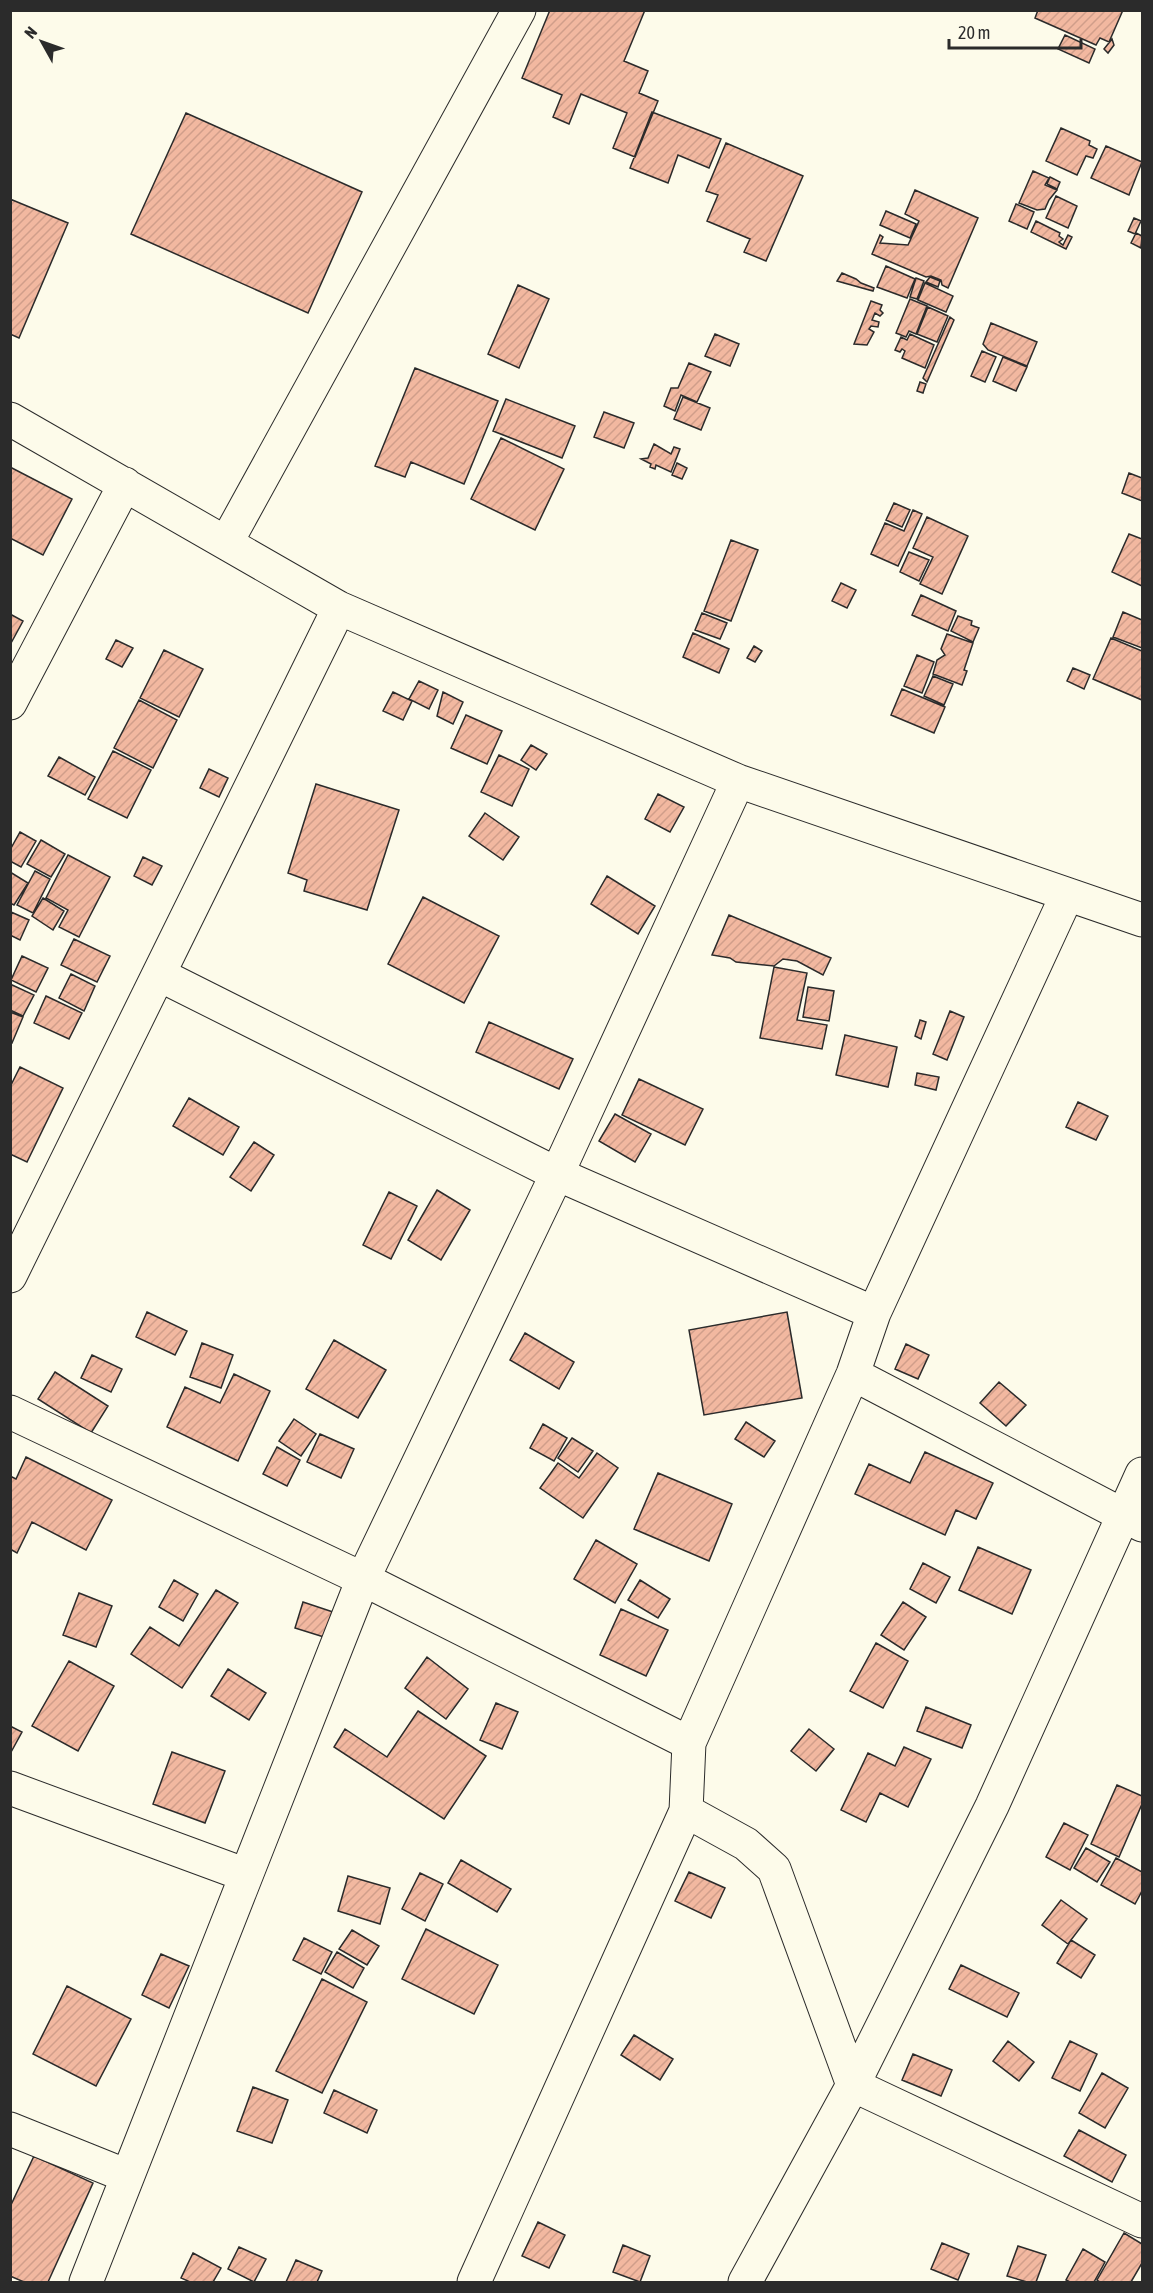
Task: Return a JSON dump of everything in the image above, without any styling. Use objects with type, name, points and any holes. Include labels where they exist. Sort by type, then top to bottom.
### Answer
[{"type":"street","points":[[226,543],[519,10]]},
{"type":"street","points":[[10,419],[339,608],[738,781],[1143,920]]},
{"type":"street","points":[[10,703],[125,484]]},
{"type":"street","points":[[13,1261],[160,975],[339,608]]},
{"type":"street","points":[[86,2283],[363,1579],[556,1174],[738,781]]},
{"type":"street","points":[[474,2283],[686,1811],[689,1743],[853,1374],[874,1313],[1067,895]]},
{"type":"street","points":[[160,975],[556,1174],[874,1313]]},
{"type":"street","points":[[853,1374],[1133,1521]]},
{"type":"street","points":[[10,1412],[363,1579],[689,1743]]},
{"type":"street","points":[[745,2283],[853,2085],[1133,1521],[1143,1474]]},
{"type":"street","points":[[10,1788],[246,1875]]},
{"type":"street","points":[[686,1811],[746,1844],[774,1869],[853,2085],[1143,2221]]},
{"type":"street","points":[[10,2129],[127,2176]]},
{"type":"building","points":[[550,10],[645,10],[624,61],[648,71],[639,93],[658,101],[635,157],[613,148],[627,113],[581,94],[569,124],[553,117],[562,95],[522,78]]},
{"type":"building","points":[[1038,10],[1123,10],[1109,42],[1100,38],[1096,45],[1035,18]]},
{"type":"building","points":[[1065,35],[1095,49],[1089,63],[1058,49]]},
{"type":"building","points":[[1112,39],[1114,45],[1108,53],[1104,49]]},
{"type":"building","points":[[652,112],[721,139],[709,168],[678,155],[668,183],[630,168]]},
{"type":"building","points":[[186,113],[362,192],[308,313],[131,234]]},
{"type":"building","points":[[1061,128],[1090,141],[1089,145],[1097,149],[1093,158],[1086,156],[1077,175],[1046,161]]},
{"type":"building","points":[[726,143],[803,176],[766,261],[744,252],[750,239],[707,221],[718,195],[706,191]]},
{"type":"building","points":[[1106,146],[1142,162],[1129,195],[1091,178]]},
{"type":"building","points":[[1033,171],[1049,178],[1045,185],[1057,190],[1045,209],[1037,210],[1019,203]]},
{"type":"building","points":[[1050,177],[1060,182],[1057,189],[1047,184]]},
{"type":"building","points":[[915,190],[978,218],[948,288],[942,285],[941,280],[931,276],[926,277],[872,254],[880,235],[883,237],[880,243],[908,245],[919,221],[905,214]]},
{"type":"building","points":[[1056,196],[1077,206],[1068,228],[1046,218]]},
{"type":"building","points":[[10,199],[68,223],[19,338],[10,334]]},
{"type":"building","points":[[1016,204],[1034,212],[1027,229],[1009,221]]},
{"type":"building","points":[[886,211],[916,224],[910,238],[880,225]]},
{"type":"building","points":[[1134,218],[1141,221],[1135,234],[1128,231]]},
{"type":"building","points":[[1036,221],[1060,233],[1059,236],[1063,239],[1059,242],[1063,245],[1068,235],[1072,237],[1066,249],[1031,232]]},
{"type":"building","points":[[1136,233],[1142,236],[1141,248],[1131,243]]},
{"type":"building","points":[[886,266],[915,279],[907,298],[877,287]]},
{"type":"building","points":[[842,273],[874,288],[873,291],[837,281]]},
{"type":"building","points":[[930,277],[940,281],[938,287],[926,282]]},
{"type":"building","points":[[916,278],[924,281],[917,299],[910,297]]},
{"type":"building","points":[[925,283],[953,296],[946,312],[918,300]]},
{"type":"building","points":[[518,285],[549,299],[519,368],[488,354]]},
{"type":"building","points":[[910,299],[927,306],[916,334],[909,331],[906,337],[896,333]]},
{"type":"building","points":[[871,301],[882,305],[880,310],[883,313],[880,316],[875,313],[872,320],[879,322],[878,327],[871,326],[869,329],[874,332],[867,345],[854,344]]},
{"type":"building","points":[[928,307],[948,316],[937,342],[917,334]]},
{"type":"building","points":[[950,317],[954,320],[927,382],[923,378]]},
{"type":"building","points":[[991,323],[1037,342],[1027,366],[988,350],[983,344]]},
{"type":"building","points":[[715,334],[739,344],[730,366],[705,356]]},
{"type":"building","points":[[910,334],[934,345],[925,368],[902,358],[905,351],[902,349],[900,352],[895,350],[901,337],[907,340]]},
{"type":"building","points":[[982,351],[996,357],[985,382],[971,376]]},
{"type":"building","points":[[1003,357],[1027,367],[1016,391],[993,381]]},
{"type":"building","points":[[689,363],[711,372],[697,402],[681,395],[675,411],[664,406],[671,388],[678,388]]},
{"type":"building","points":[[415,368],[498,401],[464,484],[411,462],[405,477],[375,466]]},
{"type":"building","points":[[920,382],[926,384],[923,393],[917,391]]},
{"type":"building","points":[[683,397],[710,408],[701,430],[674,419]]},
{"type":"building","points":[[506,399],[575,426],[562,458],[493,431]]},
{"type":"building","points":[[604,412],[634,423],[624,448],[594,437]]},
{"type":"building","points":[[501,438],[564,469],[535,530],[471,499]]},
{"type":"building","points":[[654,444],[671,454],[674,447],[680,449],[671,472],[656,465],[655,469],[650,467],[651,464],[641,459],[648,458]]},
{"type":"building","points":[[677,463],[687,468],[682,479],[672,475]]},
{"type":"building","points":[[10,467],[72,499],[43,555],[10,538]]},
{"type":"building","points":[[1129,473],[1142,478],[1142,501],[1122,493]]},
{"type":"building","points":[[894,503],[910,510],[902,527],[886,520]]},
{"type":"building","points":[[913,510],[922,514],[898,566],[871,554],[885,523],[904,531]]},
{"type":"building","points":[[927,517],[968,536],[942,594],[920,584],[933,557],[913,548]]},
{"type":"building","points":[[1129,534],[1142,539],[1142,586],[1112,572]]},
{"type":"building","points":[[731,540],[758,550],[731,621],[704,611]]},
{"type":"building","points":[[909,552],[929,560],[919,581],[900,572]]},
{"type":"building","points":[[841,583],[856,590],[847,608],[832,601]]},
{"type":"building","points":[[921,595],[956,611],[948,631],[912,615]]},
{"type":"building","points":[[1123,612],[1142,620],[1142,648],[1113,637]]},
{"type":"building","points":[[702,613],[727,623],[720,639],[695,630]]},
{"type":"building","points":[[10,614],[23,621],[10,645]]},
{"type":"building","points":[[958,616],[972,621],[971,625],[979,628],[973,642],[951,631]]},
{"type":"building","points":[[693,633],[729,649],[719,673],[683,657]]},
{"type":"building","points":[[947,634],[973,643],[964,670],[967,671],[962,685],[933,674],[937,660],[945,655],[941,649]]},
{"type":"building","points":[[1111,638],[1142,651],[1142,700],[1093,679]]},
{"type":"building","points":[[116,640],[133,648],[122,667],[106,659]]},
{"type":"building","points":[[754,646],[762,651],[755,662],[747,658]]},
{"type":"building","points":[[164,650],[203,669],[179,717],[140,698]]},
{"type":"building","points":[[917,655],[934,662],[922,693],[904,686]]},
{"type":"building","points":[[1073,668],[1090,675],[1084,689],[1067,681]]},
{"type":"building","points":[[933,676],[953,684],[944,705],[924,696]]},
{"type":"building","points":[[419,681],[438,690],[429,709],[409,699]]},
{"type":"building","points":[[902,689],[945,707],[934,733],[891,715]]},
{"type":"building","points":[[393,692],[412,701],[403,720],[383,711]]},
{"type":"building","points":[[443,692],[463,702],[453,724],[437,716]]},
{"type":"building","points":[[139,700],[177,720],[153,768],[114,748]]},
{"type":"building","points":[[466,715],[502,731],[487,764],[451,748]]},
{"type":"building","points":[[531,745],[547,754],[536,770],[521,760]]},
{"type":"building","points":[[113,751],[151,770],[127,818],[88,799]]},
{"type":"building","points":[[499,755],[529,769],[512,806],[481,792]]},
{"type":"building","points":[[59,757],[95,777],[85,795],[48,776]]},
{"type":"building","points":[[209,769],[228,778],[219,797],[200,788]]},
{"type":"building","points":[[316,784],[399,810],[367,910],[304,891],[307,880],[288,873]]},
{"type":"building","points":[[658,794],[684,807],[670,832],[645,819]]},
{"type":"building","points":[[485,813],[519,837],[503,860],[469,836]]},
{"type":"building","points":[[20,832],[36,841],[21,867],[10,861],[10,850]]},
{"type":"building","points":[[41,840],[65,854],[51,877],[27,864]]},
{"type":"building","points":[[68,855],[110,877],[79,937],[59,927],[68,910],[46,898]]},
{"type":"building","points":[[143,857],[162,866],[152,885],[134,876]]},
{"type":"building","points":[[35,871],[50,879],[33,913],[17,905]]},
{"type":"building","points":[[10,872],[28,883],[14,905],[10,903]]},
{"type":"building","points":[[607,876],[655,906],[638,934],[591,904]]},
{"type":"building","points":[[423,897],[499,936],[464,1003],[388,964]]},
{"type":"building","points":[[43,898],[64,911],[53,930],[32,916]]},
{"type":"building","points":[[11,912],[29,920],[20,940],[10,935]]},
{"type":"building","points":[[729,915],[831,958],[823,975],[797,961],[783,959],[774,966],[736,962],[730,958],[712,955]]},
{"type":"building","points":[[74,939],[110,956],[97,982],[61,965]]},
{"type":"building","points":[[22,956],[48,968],[36,992],[11,980]]},
{"type":"building","points":[[774,967],[807,973],[797,1020],[827,1025],[822,1049],[760,1038]]},
{"type":"building","points":[[71,974],[95,986],[84,1011],[59,998]]},
{"type":"building","points":[[10,984],[34,995],[23,1016],[10,1010]]},
{"type":"building","points":[[808,987],[834,991],[829,1021],[803,1017]]},
{"type":"building","points":[[46,996],[82,1013],[69,1039],[34,1023]]},
{"type":"building","points":[[950,1011],[964,1017],[947,1060],[933,1054]]},
{"type":"building","points":[[10,1012],[23,1017],[12,1043],[10,1042]]},
{"type":"building","points":[[920,1020],[926,1022],[921,1039],[915,1036]]},
{"type":"building","points":[[489,1022],[573,1059],[559,1089],[476,1052]]},
{"type":"building","points":[[845,1035],[897,1047],[888,1087],[836,1075]]},
{"type":"building","points":[[20,1067],[63,1088],[27,1162],[10,1154],[10,1087]]},
{"type":"building","points":[[917,1073],[939,1077],[936,1090],[915,1085]]},
{"type":"building","points":[[639,1079],[703,1109],[685,1145],[622,1115]]},
{"type":"building","points":[[189,1098],[239,1127],[223,1155],[173,1126]]},
{"type":"building","points":[[1078,1102],[1108,1116],[1096,1140],[1066,1127]]},
{"type":"building","points":[[615,1114],[651,1134],[635,1162],[599,1141]]},
{"type":"building","points":[[254,1142],[274,1155],[251,1191],[230,1177]]},
{"type":"building","points":[[437,1190],[470,1210],[441,1260],[408,1240]]},
{"type":"building","points":[[389,1192],[417,1206],[391,1259],[363,1245]]},
{"type":"building","points":[[147,1312],[187,1331],[175,1355],[136,1337]]},
{"type":"building","points":[[787,1312],[802,1398],[704,1415],[689,1330]]},
{"type":"building","points":[[525,1333],[574,1362],[559,1389],[510,1360]]},
{"type":"building","points":[[334,1340],[386,1370],[358,1418],[306,1389]]},
{"type":"building","points":[[202,1343],[233,1355],[221,1388],[190,1377]]},
{"type":"building","points":[[906,1344],[929,1355],[918,1379],[895,1369]]},
{"type":"building","points":[[92,1355],[122,1369],[111,1392],[81,1378]]},
{"type":"building","points":[[55,1372],[108,1406],[91,1433],[38,1399]]},
{"type":"building","points":[[234,1374],[270,1391],[238,1461],[167,1427],[185,1387],[220,1403]]},
{"type":"building","points":[[999,1382],[1026,1405],[1006,1426],[980,1403]]},
{"type":"building","points":[[294,1419],[316,1434],[301,1456],[279,1441]]},
{"type":"building","points":[[746,1422],[775,1441],[764,1457],[735,1439]]},
{"type":"building","points":[[543,1424],[567,1438],[554,1461],[530,1448]]},
{"type":"building","points":[[320,1434],[354,1449],[341,1478],[307,1462]]},
{"type":"building","points":[[572,1438],[593,1451],[578,1472],[558,1458]]},
{"type":"building","points":[[277,1447],[300,1460],[287,1486],[263,1474]]},
{"type":"building","points":[[925,1452],[993,1483],[976,1519],[956,1510],[945,1535],[855,1494],[869,1464],[910,1483]]},
{"type":"building","points":[[597,1453],[618,1468],[583,1518],[540,1488],[558,1463],[579,1478]]},
{"type":"building","points":[[26,1457],[112,1500],[86,1550],[32,1522],[17,1553],[10,1549],[10,1476],[16,1479]]},
{"type":"building","points":[[658,1473],[732,1504],[709,1561],[634,1529]]},
{"type":"building","points":[[596,1540],[637,1564],[615,1603],[574,1579]]},
{"type":"building","points":[[978,1547],[1031,1570],[1012,1614],[959,1590]]},
{"type":"building","points":[[923,1563],[950,1577],[936,1603],[910,1589]]},
{"type":"building","points":[[174,1580],[198,1594],[183,1621],[159,1607]]},
{"type":"building","points":[[640,1580],[670,1599],[658,1618],[628,1600]]},
{"type":"building","points":[[216,1590],[238,1603],[182,1688],[131,1654],[150,1627],[179,1646]]},
{"type":"building","points":[[79,1593],[112,1606],[96,1647],[63,1635]]},
{"type":"building","points":[[303,1602],[348,1617],[340,1642],[295,1628]]},
{"type":"building","points":[[903,1602],[926,1617],[904,1650],[881,1635]]},
{"type":"building","points":[[621,1609],[668,1630],[646,1676],[600,1655]]},
{"type":"building","points":[[876,1643],[908,1661],[883,1708],[850,1691]]},
{"type":"building","points":[[427,1657],[468,1689],[446,1719],[405,1688]]},
{"type":"building","points":[[69,1661],[114,1686],[78,1751],[32,1726]]},
{"type":"building","points":[[228,1669],[266,1693],[249,1720],[211,1696]]},
{"type":"building","points":[[496,1703],[518,1712],[502,1749],[480,1740]]},
{"type":"building","points":[[926,1707],[971,1725],[962,1748],[917,1731]]},
{"type":"building","points":[[418,1711],[486,1756],[444,1819],[334,1747],[345,1729],[387,1757]]},
{"type":"building","points":[[10,1726],[22,1732],[10,1754]]},
{"type":"building","points":[[809,1729],[834,1749],[816,1771],[791,1751]]},
{"type":"building","points":[[904,1747],[931,1759],[908,1807],[880,1793],[866,1822],[841,1810],[868,1753],[895,1766]]},
{"type":"building","points":[[172,1752],[225,1771],[205,1823],[153,1804]]},
{"type":"building","points":[[1117,1785],[1142,1796],[1142,1804],[1119,1857],[1091,1844]]},
{"type":"building","points":[[1064,1823],[1088,1835],[1070,1870],[1046,1857]]},
{"type":"building","points":[[1086,1848],[1110,1862],[1097,1882],[1074,1868]]},
{"type":"building","points":[[1116,1858],[1142,1872],[1142,1891],[1135,1904],[1101,1885]]},
{"type":"building","points":[[461,1860],[511,1889],[497,1912],[448,1883]]},
{"type":"building","points":[[689,1872],[725,1888],[711,1918],[675,1901]]},
{"type":"building","points":[[420,1873],[443,1884],[425,1921],[402,1909]]},
{"type":"building","points":[[348,1876],[390,1888],[380,1924],[338,1911]]},
{"type":"building","points":[[1061,1900],[1087,1919],[1068,1944],[1042,1925]]},
{"type":"building","points":[[426,1929],[498,1965],[474,2014],[402,1979]]},
{"type":"building","points":[[352,1930],[379,1946],[367,1965],[339,1949]]},
{"type":"building","points":[[304,1938],[332,1952],[321,1974],[293,1960]]},
{"type":"building","points":[[1071,1940],[1095,1955],[1081,1978],[1057,1963]]},
{"type":"building","points":[[337,1952],[364,1968],[353,1988],[325,1972]]},
{"type":"building","points":[[161,1954],[189,1966],[169,2008],[142,1995]]},
{"type":"building","points":[[961,1965],[1019,1993],[1007,2017],[949,1989]]},
{"type":"building","points":[[322,1979],[367,2002],[322,2093],[276,2071]]},
{"type":"building","points":[[67,1986],[131,2019],[96,2086],[33,2054]]},
{"type":"building","points":[[634,2035],[673,2059],[660,2080],[621,2055]]},
{"type":"building","points":[[1008,2041],[1034,2062],[1019,2081],[993,2061]]},
{"type":"building","points":[[1070,2041],[1097,2054],[1080,2091],[1052,2078]]},
{"type":"building","points":[[913,2054],[952,2070],[941,2096],[902,2080]]},
{"type":"building","points":[[1102,2073],[1128,2088],[1105,2128],[1079,2113]]},
{"type":"building","points":[[253,2087],[288,2100],[272,2143],[237,2131]]},
{"type":"building","points":[[334,2090],[377,2110],[367,2133],[324,2113]]},
{"type":"building","points":[[1079,2130],[1126,2155],[1112,2182],[1064,2156]]},
{"type":"building","points":[[34,2156],[93,2183],[48,2282],[24,2282],[10,2276],[10,2207]]},
{"type":"building","points":[[538,2222],[565,2235],[549,2268],[522,2256]]},
{"type":"building","points":[[1124,2233],[1142,2244],[1142,2263],[1131,2282],[1100,2282],[1097,2280]]},
{"type":"building","points":[[942,2243],[969,2254],[958,2280],[931,2269]]},
{"type":"building","points":[[623,2245],[650,2256],[640,2282],[613,2272]]},
{"type":"building","points":[[1018,2246],[1046,2255],[1036,2282],[1027,2282],[1007,2276]]},
{"type":"building","points":[[239,2247],[266,2259],[254,2282],[228,2269]]},
{"type":"building","points":[[1083,2249],[1105,2262],[1094,2282],[1070,2282],[1066,2280]]},
{"type":"building","points":[[193,2253],[221,2268],[213,2282],[190,2282],[181,2278]]},
{"type":"building","points":[[296,2260],[322,2271],[317,2282],[286,2282]]}]
